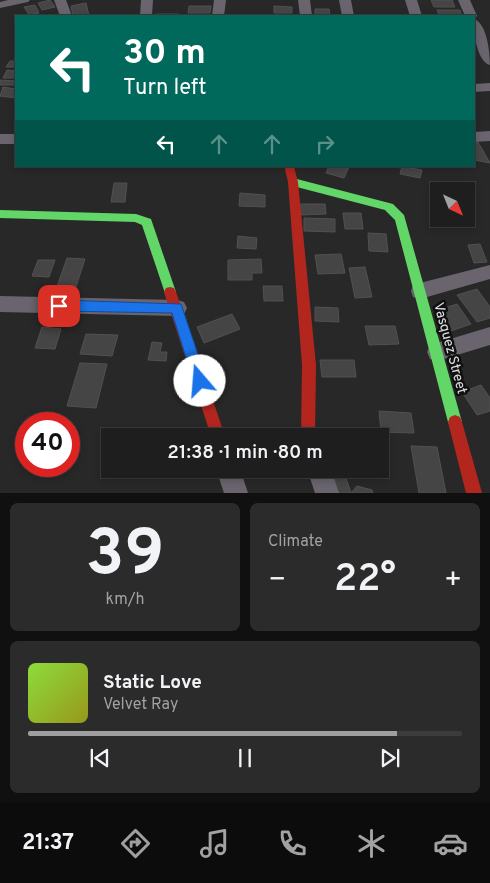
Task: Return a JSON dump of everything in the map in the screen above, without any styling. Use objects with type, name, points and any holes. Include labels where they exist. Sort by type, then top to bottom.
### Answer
[{"type":"street","points":[[0,6],[24,0]]},
{"type":"street","points":[[60,0],[66,15]]},
{"type":"street","points":[[146,15],[147,0]]},
{"type":"street","points":[[218,15],[220,0]]},
{"type":"street","points":[[304,0],[306,15]]},
{"type":"street","points":[[344,0],[348,15]]},
{"type":"street","points":[[410,0],[416,15]]},
{"type":"street","points":[[464,0],[471,15]]},
{"type":"street","points":[[475,25],[490,59]]},
{"type":"street","points":[[475,88],[490,87]]},
{"type":"street","points":[[475,138],[490,136]]},
{"type":"street","points":[[289,167],[293,182],[309,365],[308,428]]},
{"type":"street","name":"Vasquez Street","points":[[293,182],[389,207],[400,218],[474,493]]},
{"type":"street","points":[[0,214],[136,218],[147,222],[215,428]]},
{"type":"street","points":[[420,291],[490,272]]},
{"type":"street","points":[[0,304],[177,308]]},
{"type":"street","points":[[437,352],[490,336]]},
{"type":"street","points":[[231,478],[236,493]]},
{"type":"street","points":[[322,478],[327,493]]},
{"type":"building","points":[[50,0],[55,7],[42,10],[38,3]]},
{"type":"building","points":[[431,0],[452,0],[455,7],[434,7]]},
{"type":"building","points":[[86,3],[89,15],[73,15],[71,6]]},
{"type":"building","points":[[35,5],[39,13],[29,15],[24,7]]},
{"type":"building","points":[[189,6],[211,6],[210,13],[188,13]]},
{"type":"building","points":[[274,6],[292,7],[292,13],[274,13]]},
{"type":"building","points":[[315,9],[329,9],[330,15],[315,15]]},
{"type":"building","points":[[437,10],[460,10],[462,15],[439,15]]},
{"type":"building","points":[[155,14],[179,14],[178,15]]},
{"type":"building","points":[[10,61],[15,61],[15,67],[6,67]]},
{"type":"building","points":[[7,70],[15,71],[15,78],[3,78]]},
{"type":"building","points":[[0,80],[15,81],[15,85],[0,85]]},
{"type":"building","points":[[3,87],[15,89],[15,98],[0,96]]},
{"type":"building","points":[[478,142],[490,163],[475,160],[475,143]]},
{"type":"building","points":[[329,167],[349,167],[344,178],[326,173]]},
{"type":"building","points":[[402,167],[422,170],[420,178],[400,174]]},
{"type":"building","points":[[114,183],[127,183],[125,202],[111,202]]},
{"type":"building","points":[[240,193],[265,195],[265,207],[239,206]]},
{"type":"building","points":[[299,204],[325,204],[326,214],[300,215]]},
{"type":"building","points":[[343,213],[361,213],[363,229],[345,229]]},
{"type":"building","points":[[304,218],[335,219],[335,232],[304,231]]},
{"type":"building","points":[[368,233],[386,234],[388,252],[369,251]]},
{"type":"building","points":[[238,236],[257,238],[256,249],[237,248]]},
{"type":"building","points":[[480,244],[487,262],[474,263],[468,245]]},
{"type":"building","points":[[341,254],[345,273],[318,274],[315,255]]},
{"type":"building","points":[[67,258],[85,259],[73,296],[54,295]]},
{"type":"building","points":[[261,259],[262,273],[252,273],[252,280],[228,280],[228,260]]},
{"type":"building","points":[[38,260],[55,260],[49,277],[32,276]]},
{"type":"building","points":[[365,267],[372,297],[355,298],[349,268]]},
{"type":"building","points":[[263,286],[282,286],[283,301],[264,301]]},
{"type":"building","points":[[477,289],[490,307],[490,318],[477,322],[457,295]]},
{"type":"building","points":[[457,304],[471,324],[451,331],[438,310]]},
{"type":"building","points":[[315,307],[338,308],[339,322],[315,321]]},
{"type":"building","points":[[232,314],[240,329],[204,343],[197,327]]},
{"type":"building","points":[[365,326],[395,326],[399,344],[369,345]]},
{"type":"building","points":[[42,327],[61,329],[55,349],[35,348]]},
{"type":"building","points":[[86,334],[118,335],[112,356],[80,354]]},
{"type":"building","points":[[152,342],[162,343],[160,352],[167,352],[166,361],[148,360]]},
{"type":"building","points":[[320,360],[354,360],[356,377],[322,377]]},
{"type":"building","points":[[80,363],[107,364],[96,408],[67,406]]},
{"type":"building","points":[[481,385],[490,398],[490,411],[477,415],[462,392]]},
{"type":"building","points":[[379,411],[411,413],[414,433],[389,432],[389,428],[381,428]]},
{"type":"building","points":[[411,446],[437,447],[446,493],[419,493]]},
{"type":"building","points":[[329,478],[346,478],[351,493],[333,493]]},
{"type":"building","points":[[357,486],[372,490],[373,493],[351,493]]},
{"type":"traffic: fast","points":[[293,182],[389,207],[400,218],[455,422]]},
{"type":"traffic: fast","points":[[0,214],[136,218],[147,222],[170,292]]},
{"type":"traffic: jam","points":[[290,169],[293,182],[309,365],[308,428]]},
{"type":"traffic: jam","points":[[170,292],[215,428]]},
{"type":"traffic: jam","points":[[455,422],[474,493]]},
{"type":"route","points":[[59,306],[177,308],[200,381]]}]
